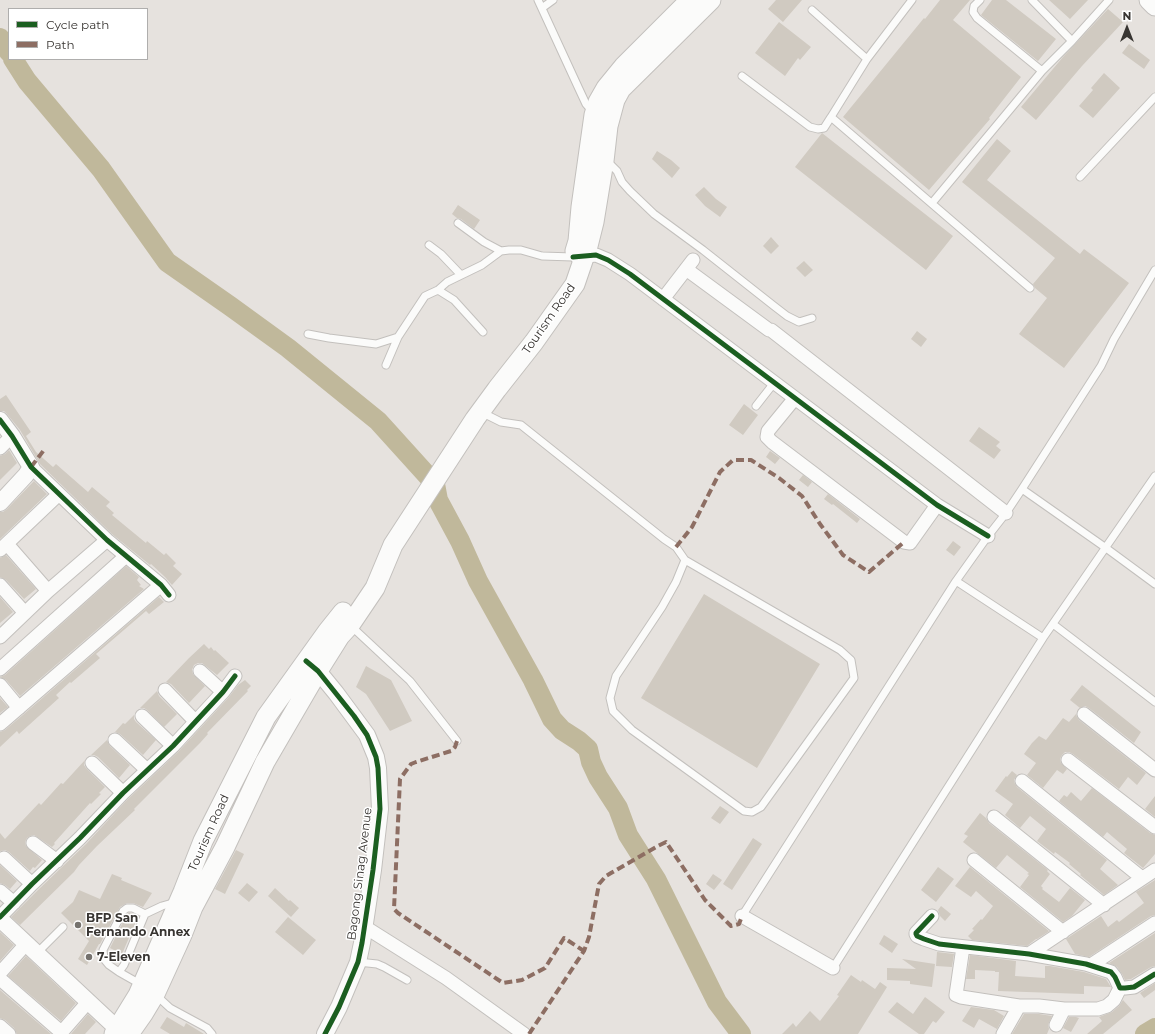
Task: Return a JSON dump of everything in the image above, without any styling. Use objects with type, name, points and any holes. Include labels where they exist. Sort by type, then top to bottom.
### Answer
[{"type":"main road","name":"Tourism Road","points":[[121,1033],[143,1014],[149,990],[182,935],[186,904],[225,847],[312,666],[320,641],[345,621],[364,581],[391,544],[513,352],[551,302],[579,257],[594,222],[604,161],[598,102],[610,82],[624,66],[690,0]]},
{"type":"main road","name":"Tourism Road","points":[[478,409],[534,342],[575,284],[579,257],[578,241],[581,207],[601,120],[621,89],[710,0]]},
{"type":"main road","points":[[1149,0],[1155,6]]},
{"type":"main road","points":[[312,666],[340,636],[345,621]]},
{"type":"street","points":[[579,257],[596,256],[608,260],[630,274],[937,505],[988,536]]},
{"type":"street","points":[[663,299],[690,265],[769,330],[771,330],[1006,513]]},
{"type":"street","points":[[795,398],[768,431],[767,437],[904,542],[910,543],[937,505]]},
{"type":"street","points":[[0,420],[12,436],[31,467],[107,540],[165,590],[0,724]]},
{"type":"street","points":[[0,448],[12,436]]},
{"type":"street","points":[[0,503],[26,475],[31,467]]},
{"type":"street","points":[[48,592],[3,547],[60,494]]},
{"type":"street","points":[[0,637],[107,540]]},
{"type":"street","points":[[0,669],[126,556]]},
{"type":"street","points":[[0,584],[25,614]]},
{"type":"street","name":"Bagong Sinag Avenue","points":[[312,666],[345,705],[367,735],[376,757],[378,768],[380,809],[365,927],[358,962],[340,1007],[325,1034]]},
{"type":"street","points":[[200,671],[222,692]]},
{"type":"street","points":[[121,1033],[0,918],[32,884],[58,861],[123,793],[173,746],[235,676]]},
{"type":"street","points":[[0,685],[18,708]]},
{"type":"street","points":[[165,690],[196,720]]},
{"type":"street","points":[[1084,714],[1155,770]]},
{"type":"street","points":[[142,716],[173,746]]},
{"type":"street","points":[[115,740],[147,770]]},
{"type":"street","points":[[1068,760],[1155,827]]},
{"type":"street","points":[[92,763],[123,793]]},
{"type":"street","points":[[1022,781],[1142,878]]},
{"type":"street","points":[[994,817],[1104,905]]},
{"type":"street","points":[[33,843],[58,861]]},
{"type":"street","points":[[4,858],[32,884]]},
{"type":"street","points":[[974,860],[1063,932]]},
{"type":"street","points":[[1029,954],[1155,870]]},
{"type":"street","points":[[0,891],[14,903]]},
{"type":"street","points":[[742,916],[833,968]]},
{"type":"street","points":[[932,916],[916,933],[916,936],[939,944],[1029,954],[1092,966],[1111,972],[1120,988]]},
{"type":"street","points":[[1092,966],[1155,923]]},
{"type":"street","points":[[365,927],[446,978],[524,1034]]},
{"type":"street","points":[[963,947],[956,995],[961,997],[1018,1006],[1039,1006],[1064,1009],[1098,1009],[1107,1006],[1114,1000],[1120,988]]},
{"type":"street","points":[[0,973],[32,949]]},
{"type":"street","points":[[1120,988],[1134,987],[1155,974]]},
{"type":"street","points":[[0,979],[60,1033],[88,1002]]},
{"type":"street","points":[[1003,1034],[1018,1006]]},
{"type":"street","points":[[1056,1025],[1064,1009]]},
{"type":"street","points":[[0,1026],[9,1034]]},
{"type":"lane","points":[[538,0],[586,104],[601,120]]},
{"type":"lane","points":[[542,8],[552,0]]},
{"type":"lane","points":[[742,76],[810,127],[818,129],[824,128],[867,60],[912,0]]},
{"type":"lane","points":[[980,0],[974,6],[973,12],[977,18],[1042,71]]},
{"type":"lane","points":[[1032,0],[1072,41]]},
{"type":"lane","points":[[932,203],[1042,71],[1072,41],[1109,0]]},
{"type":"lane","points":[[812,10],[867,60]]},
{"type":"lane","points":[[1080,177],[1155,97]]},
{"type":"lane","points":[[831,117],[1030,288]]},
{"type":"lane","points":[[604,161],[612,165],[617,171],[622,182],[649,210],[787,316],[799,322],[812,318]]},
{"type":"lane","points":[[458,223],[484,242],[501,251]]},
{"type":"lane","points":[[429,245],[441,254],[461,275]]},
{"type":"lane","points":[[386,365],[398,337],[425,296],[438,290],[447,282],[482,265],[501,251],[521,250],[542,256],[579,257]]},
{"type":"lane","points":[[742,916],[956,581],[1006,513],[1101,366],[1114,339],[1155,270]]},
{"type":"lane","points":[[438,290],[454,300],[483,332]]},
{"type":"lane","points":[[308,334],[376,344],[398,337]]},
{"type":"lane","points":[[756,406],[774,383]]},
{"type":"lane","points":[[478,409],[501,422],[521,425],[676,547],[685,560],[840,650],[851,660],[854,678],[761,806],[752,812],[744,811],[738,807],[632,730],[613,711],[610,698],[616,676],[662,606],[676,582],[685,560]]},
{"type":"lane","points":[[833,968],[1043,638],[1155,476]]},
{"type":"lane","points":[[1022,489],[1155,584]]},
{"type":"lane","points":[[956,581],[1043,638]]},
{"type":"lane","points":[[345,621],[410,681],[457,741]]},
{"type":"lane","points":[[1053,624],[1155,702]]},
{"type":"lane","points":[[119,972],[124,964],[145,914],[162,906],[186,904]]},
{"type":"lane","points":[[145,914],[133,908],[127,908],[123,911],[103,950],[104,960],[109,966],[149,990],[170,1008],[207,1028],[212,1034]]},
{"type":"lane","points":[[32,949],[63,927]]},
{"type":"lane","points":[[358,962],[377,964],[408,980]]},
{"type":"building","points":[[776,0],[802,0],[783,22],[768,9]]},
{"type":"building","points":[[940,0],[970,0],[953,20],[1021,77],[989,118],[990,119],[929,190],[843,117]]},
{"type":"building","points":[[992,0],[1006,0],[1056,39],[1038,61],[981,15]]},
{"type":"building","points":[[1049,0],[1088,0],[1070,19]]},
{"type":"building","points":[[1108,9],[1123,22],[1082,66],[1036,120],[1021,107],[1063,57]]},
{"type":"building","points":[[779,22],[811,47],[800,60],[798,58],[785,76],[755,53]]},
{"type":"building","points":[[1129,44],[1150,60],[1144,69],[1122,53]]},
{"type":"building","points":[[1104,73],[1120,88],[1093,118],[1079,106],[1093,90],[1091,88]]},
{"type":"building","points":[[822,133],[953,236],[926,270],[795,167]]},
{"type":"building","points":[[997,139],[1011,151],[987,180],[1080,254],[1084,249],[1129,283],[1064,368],[1019,334],[1047,298],[1035,288],[1033,284],[1055,258],[962,182]]},
{"type":"building","points":[[657,151],[680,168],[672,178],[652,159]]},
{"type":"building","points":[[704,187],[727,207],[720,217],[705,206],[695,195]]},
{"type":"building","points":[[458,205],[480,220],[474,229],[452,214]]},
{"type":"building","points":[[771,237],[779,246],[771,254],[763,246]]},
{"type":"building","points":[[804,261],[813,270],[805,277],[796,268]]},
{"type":"building","points":[[917,331],[927,339],[921,347],[911,339]]},
{"type":"building","points":[[6,395],[31,432],[26,436],[36,452],[53,467],[56,464],[88,492],[92,487],[110,502],[106,506],[114,513],[112,515],[146,543],[147,541],[164,555],[166,553],[176,563],[173,566],[182,574],[172,585],[151,564],[150,565],[112,534],[40,464],[20,430],[4,411],[0,411],[0,399]]},
{"type":"building","points":[[744,404],[758,415],[743,435],[729,425]]},
{"type":"building","points":[[979,427],[1000,442],[996,446],[1001,450],[994,459],[969,441]]},
{"type":"building","points":[[9,450],[17,463],[0,480],[0,456]]},
{"type":"building","points":[[770,451],[780,458],[775,464],[766,457]]},
{"type":"building","points":[[803,475],[812,482],[808,487],[799,480]]},
{"type":"building","points":[[34,481],[47,494],[0,539],[0,512],[7,509]]},
{"type":"building","points":[[828,494],[860,519],[857,523],[833,504],[832,505],[824,499]]},
{"type":"building","points":[[953,541],[961,547],[954,556],[946,550]]},
{"type":"building","points":[[6,555],[36,589],[24,599],[6,580],[0,577],[0,558]]},
{"type":"building","points":[[126,566],[139,577],[137,580],[141,585],[139,586],[144,589],[20,696],[6,680],[0,677],[5,675]]},
{"type":"building","points":[[704,594],[820,664],[757,768],[641,698]]},
{"type":"building","points":[[0,597],[13,612],[0,623]]},
{"type":"building","points":[[159,597],[164,602],[149,614],[146,611],[96,654],[100,658],[56,695],[59,698],[19,734],[17,731],[0,747],[0,732],[5,730],[24,714]]},
{"type":"building","points":[[204,644],[209,649],[211,647],[214,651],[215,650],[229,663],[217,675],[202,663],[194,665],[192,670],[193,674],[205,686],[189,703],[171,684],[166,682]]},
{"type":"building","points":[[366,666],[391,680],[412,721],[390,731],[366,694],[356,687]]},
{"type":"building","points":[[245,680],[251,686],[247,690],[248,691],[207,733],[208,734],[200,743],[134,809],[135,810],[97,846],[74,872],[20,925],[11,917],[86,844],[126,801],[179,751],[229,697],[238,685]]},
{"type":"building","points":[[1082,685],[1141,732],[1134,743],[1089,708],[1085,706],[1080,708],[1070,700]]},
{"type":"building","points":[[157,691],[159,696],[177,714],[164,727],[147,710],[140,708]]},
{"type":"building","points":[[0,698],[8,707],[0,713]]},
{"type":"building","points":[[1076,714],[1079,720],[1146,773],[1137,785],[1128,777],[1119,789],[1069,752],[1065,752],[1060,759],[1061,763],[1067,769],[1063,774],[1057,770],[1043,788],[1027,775],[1036,763],[1024,754],[1032,743],[1039,736],[1046,740],[1063,718],[1069,722]]},
{"type":"building","points":[[134,715],[136,722],[156,740],[143,755],[120,734],[115,732],[123,723],[125,724]]},
{"type":"building","points":[[107,740],[110,746],[130,765],[119,778],[98,757],[91,755]]},
{"type":"building","points":[[85,760],[84,765],[86,768],[105,787],[99,793],[101,794],[91,804],[90,803],[52,847],[34,835],[27,838],[25,842],[26,846],[42,860],[35,868],[33,867],[30,871],[9,852],[5,850],[0,851],[0,833],[5,839],[39,803],[41,805]]},
{"type":"building","points":[[1012,771],[1017,775],[1014,780],[1017,787],[1107,860],[1100,869],[1118,885],[1104,895],[1080,875],[1081,874],[1069,864],[1070,863],[1055,852],[1054,854],[1037,841],[1046,829],[1030,816],[1020,828],[1005,815],[1013,804],[995,791],[1006,776],[1007,777]]},
{"type":"building","points":[[1092,788],[1150,833],[1155,835],[1155,854],[1143,868],[1124,853],[1127,849],[1107,832],[1103,837],[1059,801],[1064,795],[1067,797],[1071,792],[1081,801]]},
{"type":"building","points":[[1155,796],[1155,817],[1145,809]]},
{"type":"building","points":[[720,806],[729,812],[720,824],[711,818]]},
{"type":"building","points":[[980,813],[989,823],[1048,870],[1047,871],[1050,874],[1041,886],[1043,888],[1042,889],[1059,902],[1070,888],[1085,900],[1072,916],[1063,922],[1020,887],[1029,873],[1007,855],[996,868],[963,842],[968,836],[964,834]]},
{"type":"building","points":[[753,838],[762,844],[732,890],[723,884]]},
{"type":"building","points":[[236,850],[244,854],[225,894],[215,889]]},
{"type":"building","points":[[0,865],[17,881],[10,889],[0,883]]},
{"type":"building","points":[[938,867],[954,879],[936,902],[921,890]]},
{"type":"building","points":[[970,867],[1049,931],[1027,946],[972,940],[968,936],[974,930],[972,929],[981,919],[982,920],[993,906],[976,891],[971,897],[955,886]]},
{"type":"building","points":[[112,874],[122,878],[121,880],[152,893],[143,907],[133,903],[127,903],[120,907],[87,965],[78,959],[89,941],[61,913],[73,902],[79,890],[100,899]]},
{"type":"building","points":[[713,874],[722,880],[714,890],[706,884]]},
{"type":"building","points":[[1155,880],[1155,915],[1151,916],[1089,957],[1075,954],[1066,939],[1101,916],[1108,927],[1117,920],[1119,922],[1144,903],[1136,892]]},
{"type":"building","points":[[247,883],[258,892],[249,902],[238,893]]},
{"type":"building","points":[[275,888],[299,908],[291,917],[268,896]]},
{"type":"building","points":[[941,906],[951,914],[945,921],[940,916],[938,910]]},
{"type":"building","points":[[132,913],[138,917],[122,954],[110,948],[127,914]]},
{"type":"building","points":[[288,917],[316,940],[303,955],[275,932]]},
{"type":"building","points":[[0,932],[14,945],[0,961]]},
{"type":"building","points":[[1155,933],[1155,966],[1131,979],[1125,980],[1117,967],[1109,963]]},
{"type":"building","points":[[884,935],[898,944],[892,953],[879,944]]},
{"type":"building","points":[[937,952],[954,954],[952,967],[936,966]]},
{"type":"building","points":[[970,955],[1016,961],[1015,976],[1045,978],[1045,966],[1050,966],[1084,972],[1106,979],[1111,987],[1084,986],[1084,994],[998,991],[999,972],[975,970],[975,979],[966,979]]},
{"type":"building","points":[[26,956],[76,1003],[61,1021],[8,976]]},
{"type":"building","points":[[902,959],[935,964],[932,987],[910,984],[910,981],[887,980],[887,968],[916,969]]},
{"type":"building","points":[[851,975],[861,982],[862,980],[875,989],[880,982],[887,987],[858,1034],[782,1034],[793,1023],[796,1027],[810,1011],[820,1021],[839,996],[837,995]]},
{"type":"building","points":[[1155,983],[1155,990],[1144,998],[1140,993]]},
{"type":"building","points":[[0,990],[51,1034],[17,1034],[14,1028],[5,1020],[0,1018]]},
{"type":"building","points":[[925,997],[945,1012],[936,1023],[933,1021],[924,1034],[919,1034],[888,1012],[897,1002],[913,1014]]},
{"type":"building","points":[[1123,1000],[1132,1010],[1103,1034],[1087,1034],[1102,1021],[1099,1017],[1112,1012]]},
{"type":"building","points":[[971,1007],[994,1010],[1004,1016],[997,1029],[979,1019],[974,1028],[962,1021]]},
{"type":"building","points":[[88,1014],[96,1022],[85,1034],[71,1034]]},
{"type":"building","points":[[1024,1014],[1052,1016],[1048,1025],[1049,1029],[1047,1034],[1012,1034]]},
{"type":"building","points":[[167,1017],[184,1027],[186,1023],[204,1034],[170,1034],[160,1028]]},
{"type":"building","points":[[1069,1017],[1079,1018],[1071,1032],[1063,1028]]},
{"type":"waterway","points":[[0,38],[8,50]]},
{"type":"waterway","points":[[14,60],[27,81],[101,169],[167,262],[288,348],[378,421],[435,484],[438,500],[460,541],[478,581],[533,680],[552,719],[562,730],[588,749],[591,762],[598,777],[618,808],[628,835],[656,879],[717,1002],[741,1034]]},
{"type":"waterway","points":[[1145,1034],[1155,1028]]},
{"type":"marked path","points":[[31,467],[44,450]]},
{"type":"marked path","points":[[676,547],[692,527],[720,472],[733,460],[751,460],[779,478],[802,496],[843,555],[869,572],[904,542]]},
{"type":"marked path","points":[[457,741],[455,747],[451,751],[411,764],[400,779],[394,909],[503,983],[522,980],[545,968],[564,938],[584,951]]},
{"type":"marked path","points":[[529,1034],[584,951],[589,937],[599,884],[606,876],[656,847],[666,842],[705,900],[731,926],[739,924],[742,916]]},
{"type":"cycle path","points":[[573,257],[596,255],[608,260],[630,274],[937,505],[988,536]]},
{"type":"cycle path","points":[[0,420],[12,436],[31,467],[107,540],[161,585],[169,595]]},
{"type":"cycle path","points":[[306,661],[318,671],[354,716],[367,735],[376,757],[378,768],[380,809],[362,943],[358,962],[339,1007],[325,1034]]},
{"type":"cycle path","points":[[0,917],[123,793],[173,746],[223,692],[235,676]]},
{"type":"cycle path","points":[[932,916],[916,934],[917,936],[939,944],[1029,954],[1086,964],[1111,972],[1120,988],[1134,987],[1155,974]]},
{"type":"place","name":"BFP San Fernando Annex","points":[[78,925]]},
{"type":"place","name":"7-Eleven","points":[[89,957]]}]
